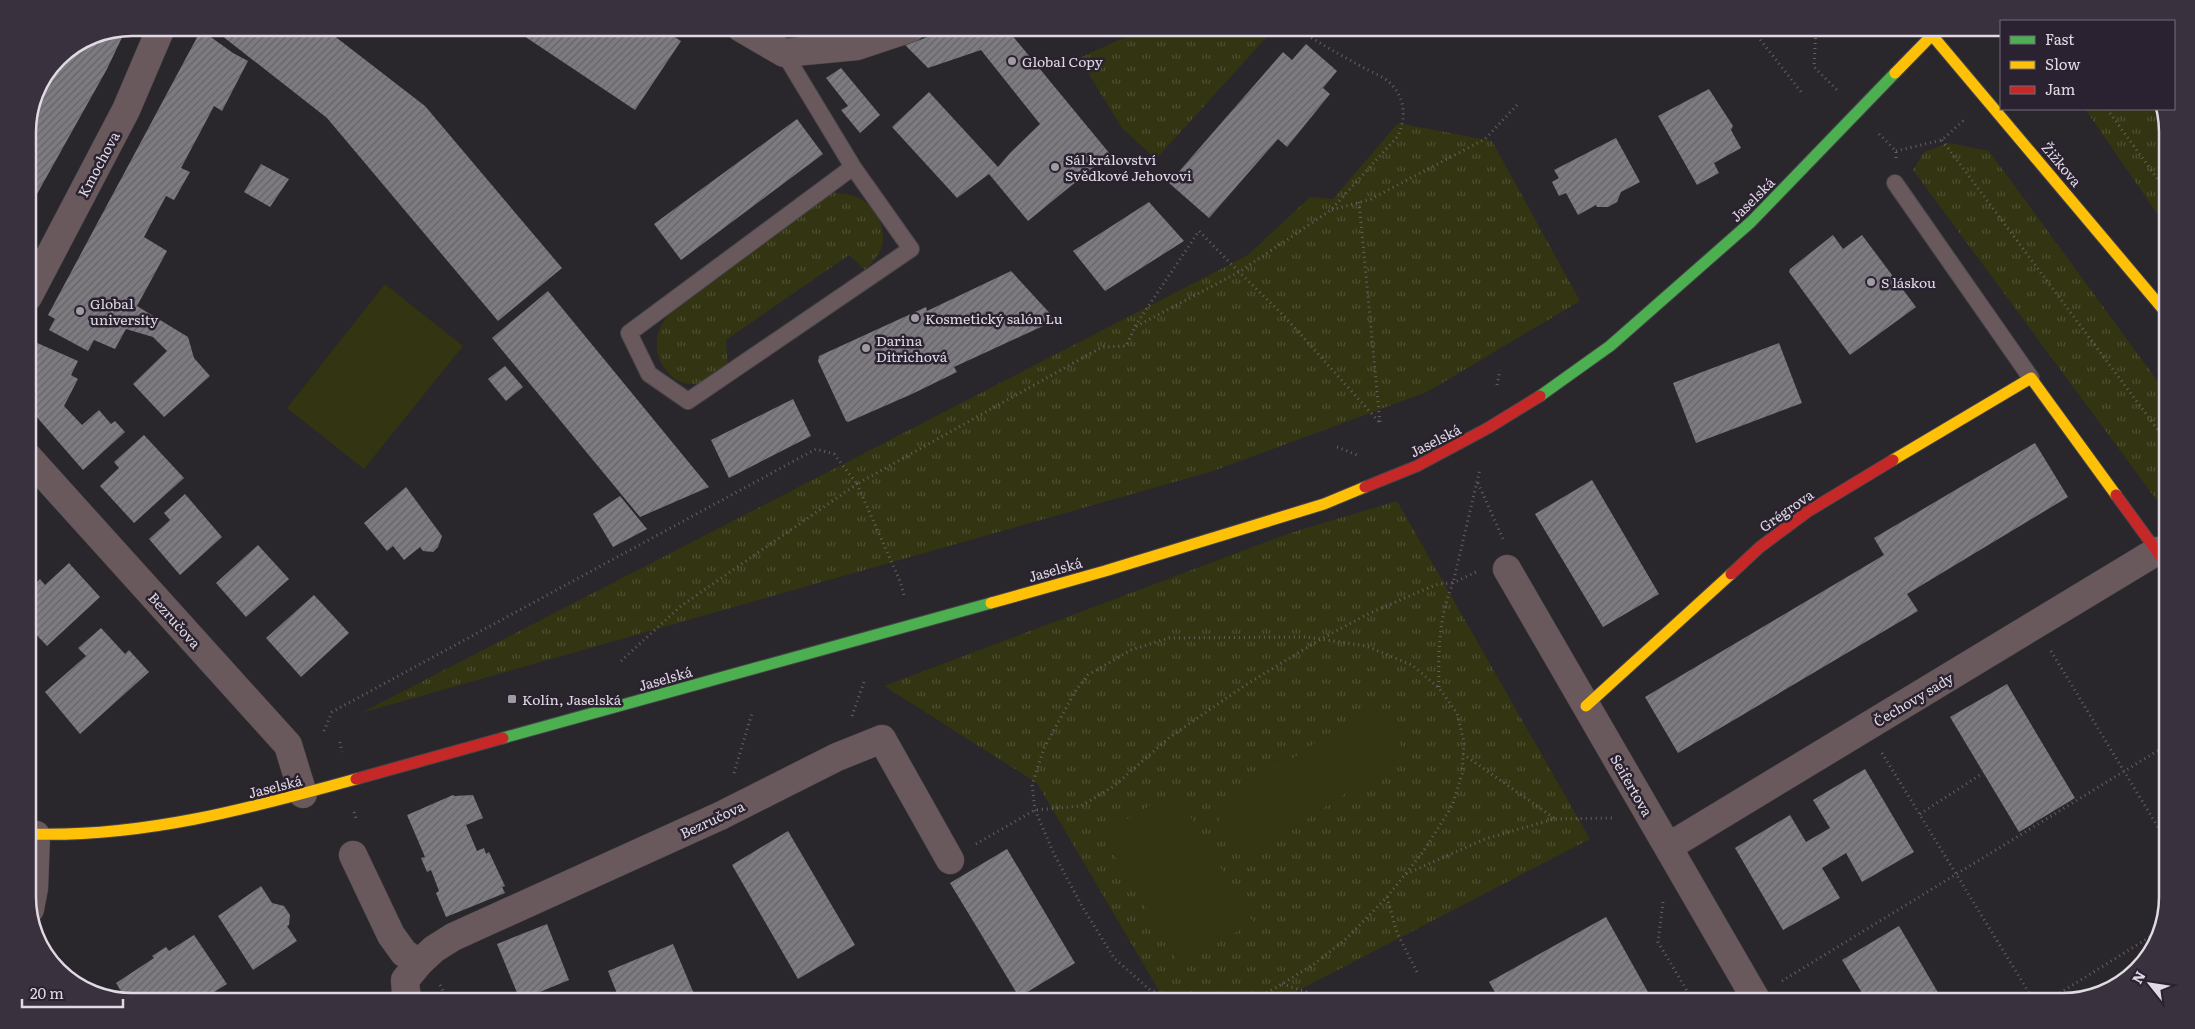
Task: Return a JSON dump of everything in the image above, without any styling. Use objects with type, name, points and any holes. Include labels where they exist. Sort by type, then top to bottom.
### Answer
[{"type":"street","name":"Kmochova","points":[[36,282],[126,110],[158,36]]},
{"type":"street","points":[[755,36],[784,53],[857,46],[887,36]]},
{"type":"street","name":"Jaselská","points":[[36,834],[96,834],[134,830],[199,819],[303,794],[1105,570],[1324,504],[1417,466],[1477,435],[1540,396],[1610,346],[1751,222],[1927,36]]},
{"type":"street","name":"Žižkova","points":[[1938,36],[2159,304]]},
{"type":"street","points":[[2032,378],[2159,554]]},
{"type":"street","name":"Grégrova","points":[[1586,706],[1760,547],[1807,512],[2032,378]]},
{"type":"street","name":"Bezručova","points":[[36,466],[288,744],[303,794]]},
{"type":"street","name":"Čechovy sady","points":[[1668,848],[2036,625],[2159,560]]},
{"type":"street","name":"Seifertova","points":[[1507,569],[1753,993]]},
{"type":"street","name":"Bezručova","points":[[406,993],[404,980],[434,949],[453,937],[720,816],[837,757],[882,738],[950,860]]},
{"type":"street","points":[[353,855],[391,935],[404,952],[419,963]]},
{"type":"lane","points":[[784,53],[853,168],[911,249],[688,401],[650,374],[629,333],[853,168]]},
{"type":"lane","points":[[1895,183],[2032,378]]},
{"type":"path","points":[[1135,327],[1238,272],[1331,210],[1398,136],[1404,124],[1402,101],[1390,83],[1309,36]]},
{"type":"path","points":[[1757,36],[1802,93]]},
{"type":"path","points":[[1331,210],[1371,199],[1485,139],[1517,105]]},
{"type":"path","points":[[2108,110],[2159,181]]},
{"type":"path","points":[[1896,152],[1942,140],[1971,114]]},
{"type":"path","points":[[1942,140],[2159,431]]},
{"type":"path","points":[[621,661],[681,606],[857,484],[1102,347],[1126,346],[1135,327],[1199,231],[1285,317],[1380,423],[1359,202]]},
{"type":"path","points":[[1337,447],[1363,458]]},
{"type":"path","points":[[324,732],[332,712],[816,449],[834,454],[857,484],[900,581],[912,624]]},
{"type":"path","points":[[1439,688],[1438,657],[1442,617],[1453,583],[1478,483],[1511,556],[1507,569]]},
{"type":"path","points":[[950,860],[1035,810],[1081,806],[1114,786],[1177,732],[1244,686],[1321,640],[1366,615],[1422,590],[1438,584],[1453,583],[1478,571]]},
{"type":"path","points":[[2036,625],[2159,827]]},
{"type":"path","points":[[1158,993],[1150,990],[1114,958],[1083,908],[1058,862],[1035,810],[1032,785],[1044,748],[1076,690],[1088,675],[1131,650],[1169,638],[1237,636],[1307,637],[1366,646],[1412,665],[1439,688],[1457,713],[1464,742],[1462,774],[1452,806],[1423,852],[1387,897],[1346,939],[1314,964],[1266,993]]},
{"type":"path","points":[[720,816],[752,713]]},
{"type":"path","points":[[1866,727],[2029,993]]},
{"type":"path","points":[[1766,993],[2159,751]]},
{"type":"path","points":[[1463,754],[1554,819]]},
{"type":"path","points":[[1920,814],[1983,773]]},
{"type":"path","points":[[1405,875],[1485,839],[1554,819],[1619,818]]},
{"type":"path","points":[[1387,897],[1397,933],[1417,972]]},
{"type":"path","points":[[1663,898],[1658,942],[1689,993]]},
{"type":"path","points":[[2060,993],[2150,937]]},
{"type":"path","points":[[1282,984],[1308,993]]},
{"type":"green space","points":[[1128,36],[1268,36],[1156,159],[1122,128],[1079,58]]},
{"type":"green space","points":[[2086,110],[2156,110],[2159,126],[2159,216]]},
{"type":"green space","points":[[1398,123],[1492,141],[1580,301],[1427,392],[1213,471],[361,713],[1248,255],[1310,197],[1333,199]]},
{"type":"green space","points":[[1949,143],[1989,151],[2159,383],[2159,503],[1913,170],[1924,152]]},
{"type":"green space","points":[[832,192],[859,198],[877,216],[882,228],[883,244],[871,264],[865,270],[849,255],[726,340],[728,370],[699,384],[687,384],[672,376],[658,356],[657,347],[658,332],[668,315]]},
{"type":"green space","points":[[385,284],[463,346],[364,469],[287,408]]},
{"type":"green space","points":[[1397,501],[1590,839],[1293,993],[1160,993],[1037,783],[884,686],[1290,533]]},
{"type":"green space","points":[[1372,704],[1406,753],[1245,860],[1214,812]]},
{"type":"green space","points":[[1175,791],[1253,922],[1180,965],[1102,834]]},
{"type":"building","points":[[198,36],[209,36],[248,61],[222,111],[214,106],[181,168],[190,172],[174,200],[166,196],[144,237],[167,251],[137,306],[188,337],[194,358],[210,376],[164,417],[133,384],[167,351],[153,337],[126,329],[115,349],[94,340],[88,351],[49,330],[55,319],[48,315]]},
{"type":"building","points":[[222,36],[334,36],[425,106],[562,268],[498,321],[327,118]]},
{"type":"building","points":[[524,36],[673,36],[681,41],[635,110]]},
{"type":"building","points":[[931,36],[1013,36],[1110,154],[1028,221],[989,174],[957,198],[892,127],[929,92],[998,167],[1040,124],[981,50],[928,68],[905,45]]},
{"type":"building","points":[[122,37],[107,69],[36,196],[36,126],[41,101],[49,84],[64,64],[79,52],[101,41]]},
{"type":"building","points":[[1306,44],[1337,71],[1323,88],[1330,94],[1287,147],[1278,139],[1209,218],[1169,183],[1283,52],[1292,60]]},
{"type":"building","points":[[841,68],[880,115],[860,133],[841,110],[848,106],[826,78]]},
{"type":"building","points":[[1709,89],[1733,126],[1731,130],[1741,148],[1714,163],[1719,173],[1697,185],[1658,116]]},
{"type":"building","points":[[797,119],[823,154],[681,260],[654,224]]},
{"type":"building","points":[[1616,138],[1640,182],[1621,192],[1617,202],[1608,207],[1597,207],[1596,205],[1578,215],[1566,193],[1559,196],[1552,182],[1559,178],[1554,170]]},
{"type":"building","points":[[261,164],[289,179],[270,207],[244,192]]},
{"type":"building","points":[[1149,202],[1184,241],[1105,291],[1073,251]]},
{"type":"building","points":[[1833,235],[1843,249],[1862,235],[1916,307],[1850,355],[1789,272],[1790,269]]},
{"type":"building","points":[[1011,271],[1056,320],[954,367],[957,372],[912,394],[848,422],[846,421],[818,361],[819,356],[926,307],[927,311]]},
{"type":"building","points":[[548,291],[709,487],[640,517],[492,338]]},
{"type":"building","points":[[36,342],[78,361],[71,375],[78,379],[64,406],[82,425],[99,410],[111,424],[115,421],[125,432],[83,470],[36,416]]},
{"type":"building","points":[[1779,343],[1802,403],[1696,443],[1673,383]]},
{"type":"building","points":[[505,366],[523,387],[506,401],[488,379]]},
{"type":"building","points":[[793,399],[811,436],[729,478],[711,440]]},
{"type":"building","points":[[144,435],[184,478],[134,523],[100,486],[119,468],[114,462]]},
{"type":"building","points":[[2035,443],[2068,497],[1907,594],[1918,611],[1678,753],[1645,697],[1884,555],[1874,538]]},
{"type":"building","points":[[1592,480],[1659,594],[1603,627],[1535,514]]},
{"type":"building","points":[[406,487],[442,536],[438,547],[433,552],[423,551],[420,547],[404,560],[393,546],[387,551],[364,523]]},
{"type":"building","points":[[185,494],[222,537],[180,575],[149,539],[170,520],[164,513]]},
{"type":"building","points":[[620,496],[647,529],[613,547],[593,514]]},
{"type":"building","points":[[258,545],[289,579],[246,617],[216,583]]},
{"type":"building","points":[[69,563],[100,597],[47,646],[36,634],[36,583],[40,579],[45,585]]},
{"type":"building","points":[[314,595],[349,633],[301,677],[266,638]]},
{"type":"building","points":[[101,628],[125,654],[129,650],[149,672],[80,734],[45,692],[86,656],[78,648]]},
{"type":"building","points":[[2007,684],[2075,798],[2019,832],[1950,717]]},
{"type":"building","points":[[1865,769],[1914,852],[1862,882],[1846,853],[1822,868],[1840,898],[1783,930],[1735,848],[1790,815],[1806,842],[1830,828],[1813,800]]},
{"type":"building","points":[[453,795],[473,795],[483,818],[466,825],[477,851],[484,848],[486,854],[489,852],[505,886],[502,887],[505,893],[446,917],[436,893],[439,891],[431,870],[427,872],[421,858],[425,857],[407,815]]},
{"type":"building","points":[[788,831],[855,945],[798,979],[732,865]]},
{"type":"building","points":[[1007,849],[1075,963],[1026,993],[1017,993],[950,883]]},
{"type":"building","points":[[261,886],[272,903],[284,906],[290,915],[289,925],[287,926],[297,941],[253,970],[218,916]]},
{"type":"building","points":[[1606,917],[1649,993],[1495,993],[1489,982]]},
{"type":"building","points":[[547,924],[569,980],[537,993],[517,993],[497,944]]},
{"type":"building","points":[[1899,926],[1938,993],[1862,993],[1842,960]]},
{"type":"building","points":[[194,935],[227,984],[212,993],[122,992],[116,983],[154,958],[152,956],[166,947],[169,951]]},
{"type":"building","points":[[673,944],[694,993],[617,993],[608,971]]},
{"type":"traffic: fast","points":[[1540,396],[1610,346],[1751,222],[1895,73]]},
{"type":"traffic: fast","points":[[503,738],[991,603]]},
{"type":"traffic: slow","points":[[1895,73],[1931,36]]},
{"type":"traffic: slow","points":[[1933,36],[2159,305]]},
{"type":"traffic: slow","points":[[1893,460],[2031,378],[2116,495]]},
{"type":"traffic: slow","points":[[991,603],[1105,571],[1324,504],[1365,487]]},
{"type":"traffic: slow","points":[[1586,706],[1731,574]]},
{"type":"traffic: slow","points":[[36,834],[112,831],[194,819],[235,811],[356,779]]},
{"type":"traffic: jam","points":[[1365,487],[1417,466],[1488,428],[1540,396]]},
{"type":"traffic: jam","points":[[1731,574],[1760,547],[1807,512],[1893,460]]},
{"type":"traffic: jam","points":[[2116,495],[2159,554]]},
{"type":"traffic: jam","points":[[356,779],[503,738]]},
{"type":"place","name":"Global Copy","points":[[1012,61]]},
{"type":"place","name":"Sál království Svědkové Jehovovi","points":[[1055,167]]},
{"type":"place","name":"S láskou","points":[[1871,282]]},
{"type":"place","name":"Global university","points":[[80,311]]},
{"type":"place","name":"Kosmetický salón Lu","points":[[915,318]]},
{"type":"place","name":"Darina Ditrichová","points":[[866,348]]},
{"type":"place","name":"Kolín, Jaselská","points":[[512,699]]}]
